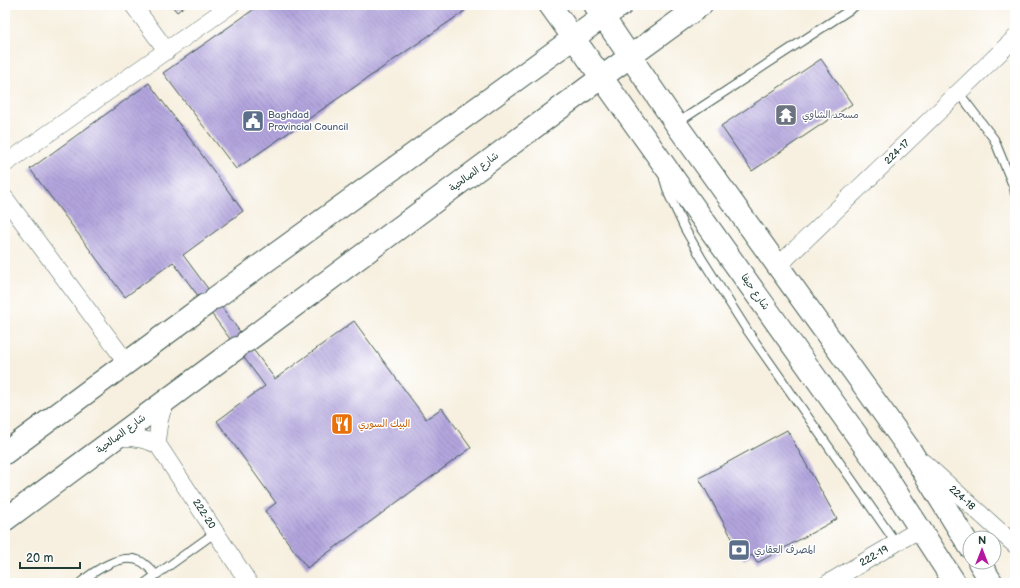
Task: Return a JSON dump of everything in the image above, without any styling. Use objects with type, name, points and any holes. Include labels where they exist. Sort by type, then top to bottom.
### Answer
[{"type":"main road","name":"شارع حيفا","points":[[550,5],[882,472],[955,583]]},
{"type":"main road","points":[[5,452],[573,38],[599,11],[622,5]]},
{"type":"main road","name":"شارع الصالحية","points":[[5,520],[602,77],[632,57],[702,5]]},
{"type":"main road","points":[[599,11],[632,57],[676,124],[910,450],[962,534]]},
{"type":"main road","points":[[984,570],[992,583]]},
{"type":"street","points":[[133,5],[167,51]]},
{"type":"street","points":[[5,164],[231,5]]},
{"type":"street","name":"224-17","points":[[778,266],[1015,38]]},
{"type":"street","points":[[5,198],[127,363]]},
{"type":"street","points":[[158,445],[158,421],[167,400]]},
{"type":"street","points":[[116,438],[138,437],[149,440],[158,445]]},
{"type":"street","name":"222-20","points":[[158,445],[249,583]]},
{"type":"street","name":"224-18","points":[[910,450],[1015,545]]},
{"type":"street","name":"222-19","points":[[828,583],[920,529]]},
{"type":"lane","points":[[676,124],[854,7]]},
{"type":"lane","points":[[959,93],[994,139],[1014,188],[1015,194]]},
{"type":"lane","points":[[656,154],[669,195],[685,229],[706,265],[747,330],[896,543]]},
{"type":"lane","points":[[145,583],[216,532]]},
{"type":"lane","points":[[80,583],[92,573],[111,563],[127,559],[141,562],[156,575]]},
{"type":"building","points":[[171,5],[186,5],[177,12]]},
{"type":"building","name":"Baghdad Provincial Council","points":[[260,5],[462,5],[466,10],[236,169],[163,73]]},
{"type":"building","name":"مسجد الشاوي","points":[[821,59],[852,104],[752,171],[721,126]]},
{"type":"building","points":[[149,83],[243,211],[183,255],[275,379],[354,321],[426,419],[442,408],[471,448],[307,568],[265,511],[276,503],[217,421],[265,386],[173,262],[125,297],[30,169]]},
{"type":"building","points":[[787,430],[837,519],[757,563],[752,555],[744,560],[699,478]]},
{"type":"place","name":"مسجد الشاوي","points":[[786,115]]},
{"type":"place","name":"Baghdad Provincial Council","points":[[253,121]]},
{"type":"place","name":"البيك السوري","points":[[342,424]]},
{"type":"place","name":"المصرف العقاري","points":[[739,550]]}]
